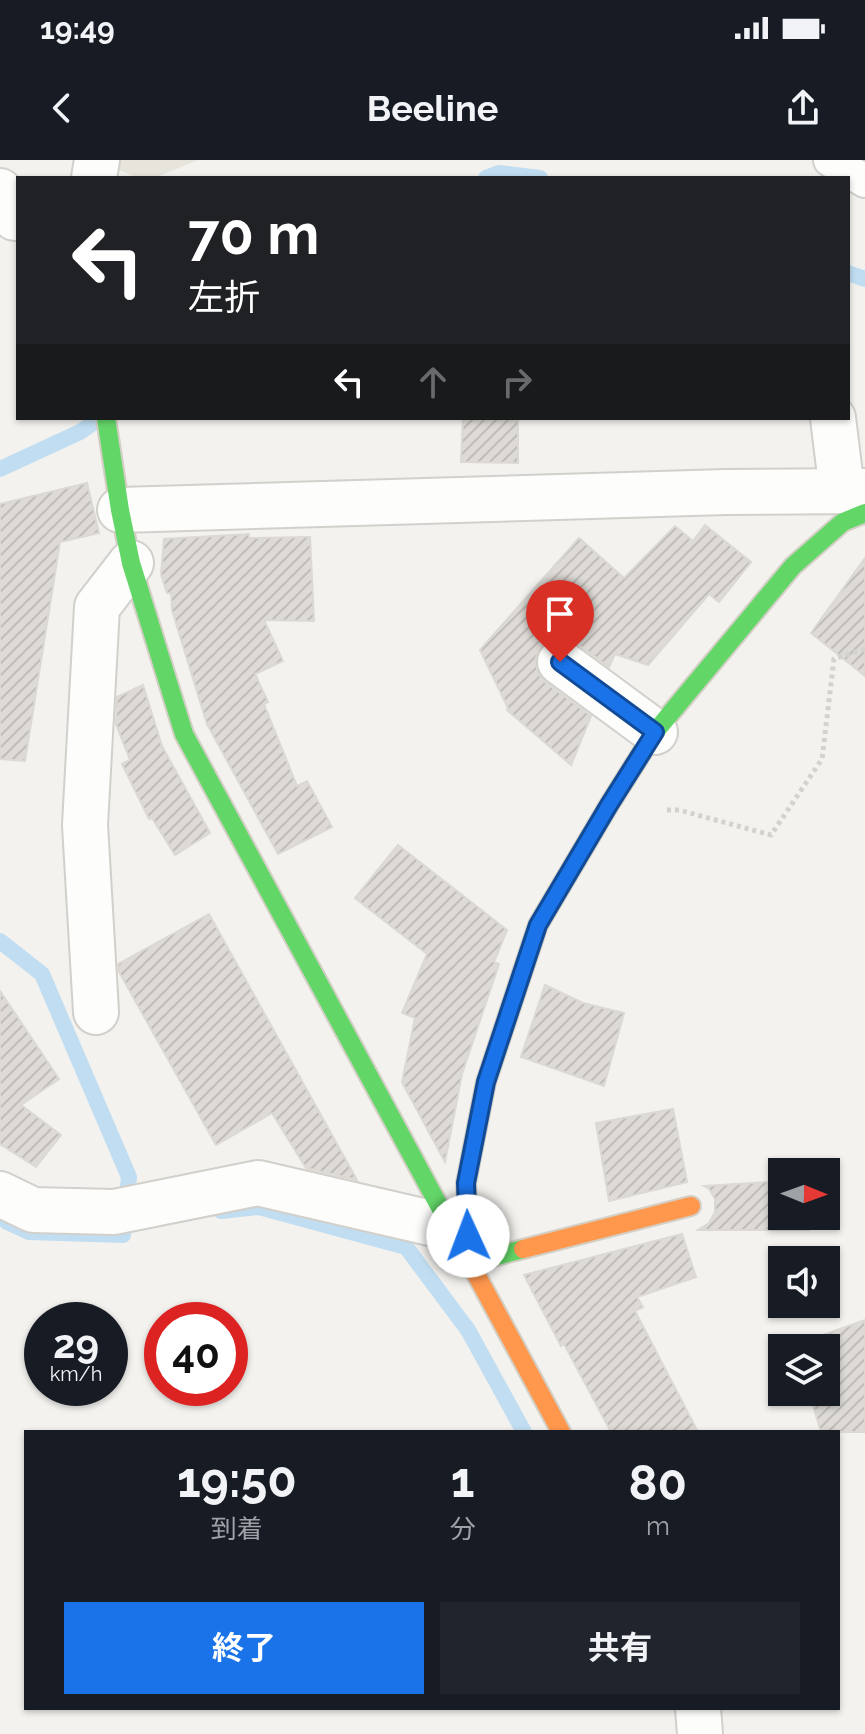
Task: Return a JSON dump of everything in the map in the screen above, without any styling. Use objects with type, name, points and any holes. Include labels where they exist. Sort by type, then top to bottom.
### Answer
[{"type":"street","points":[[106,420],[131,563],[184,734],[560,1430]]},
{"type":"street","points":[[461,1245],[466,1183],[486,1082],[538,925],[655,732],[793,566],[843,522],[857,498],[834,420]]},
{"type":"street","points":[[120,510],[710,492],[857,498]]},
{"type":"street","points":[[96,1012],[85,825],[97,607],[131,563]]},
{"type":"street","points":[[560,662],[655,732]]},
{"type":"street","points":[[0,1194],[33,1210],[131,1208],[258,1183],[461,1245],[691,1206]]},
{"type":"street","points":[[698,1710],[700,1734]]},
{"type":"lane","points":[[830,160],[865,181]]},
{"type":"path","points":[[609,805],[679,810],[771,835],[822,759],[834,659],[865,649]]},
{"type":"shaded area","points":[[97,160],[198,160],[159,176],[133,176]]},
{"type":"building","points":[[463,420],[518,420],[518,463],[461,462]]},
{"type":"building","points":[[87,483],[99,533],[60,542],[25,761],[0,759],[0,504]]},
{"type":"building","points":[[705,525],[751,562],[719,602],[709,594],[648,665],[615,654],[609,667],[564,637],[549,640],[540,648],[535,660],[538,673],[545,682],[591,716],[571,765],[507,710],[480,650],[579,538],[624,578],[675,526],[693,541]]},
{"type":"building","points":[[249,534],[249,538],[310,537],[314,621],[264,620],[283,661],[255,674],[297,786],[307,781],[332,827],[278,854],[207,724],[172,610],[171,593],[167,593],[161,575],[164,539]]},
{"type":"building","points":[[865,558],[865,676],[811,633]]},
{"type":"building","points":[[143,685],[162,746],[210,833],[175,855],[152,818],[149,819],[122,764],[130,760],[116,724],[117,697]]},
{"type":"building","points":[[398,845],[507,930],[494,962],[499,964],[462,1074],[445,1162],[402,1082],[415,1018],[402,1013],[427,954],[355,898]]},
{"type":"building","points":[[209,914],[357,1180],[306,1168],[272,1113],[216,1145],[119,972],[118,964]]},
{"type":"building","points":[[545,985],[583,1003],[624,1013],[604,1086],[521,1057]]},
{"type":"building","points":[[0,991],[59,1079],[21,1105],[61,1135],[36,1167],[0,1144]]},
{"type":"building","points":[[673,1109],[687,1182],[609,1201],[596,1123]]},
{"type":"building","points":[[768,1182],[768,1230],[698,1230],[709,1223],[715,1212],[715,1199],[704,1186]]},
{"type":"building","points":[[682,1234],[696,1277],[637,1297],[643,1307],[635,1311],[697,1430],[610,1430],[524,1275]]},
{"type":"building","points":[[865,1320],[865,1432],[820,1430],[813,1406],[840,1406],[840,1334],[826,1334]]},
{"type":"waterway","points":[[491,176],[499,173],[524,176]]},
{"type":"waterway","points":[[850,274],[865,279]]},
{"type":"waterway","points":[[0,469],[80,432],[97,420]]},
{"type":"waterway","points":[[0,941],[42,974],[129,1177],[123,1235],[29,1232],[7,1222]]},
{"type":"waterway","points":[[221,1211],[259,1207],[406,1247],[468,1330],[523,1430]]},
{"type":"traffic: fast","points":[[106,420],[131,563],[184,734],[470,1263],[523,1249]]},
{"type":"traffic: fast","points":[[480,1112],[486,1082],[538,925],[655,732],[793,566],[843,522],[865,513]]},
{"type":"traffic: slow","points":[[480,1112],[466,1183],[470,1263],[560,1430]]},
{"type":"traffic: slow","points":[[523,1249],[691,1206]]},
{"type":"route","points":[[468,1236],[466,1183],[486,1082],[538,925],[655,732],[560,662]]}]
